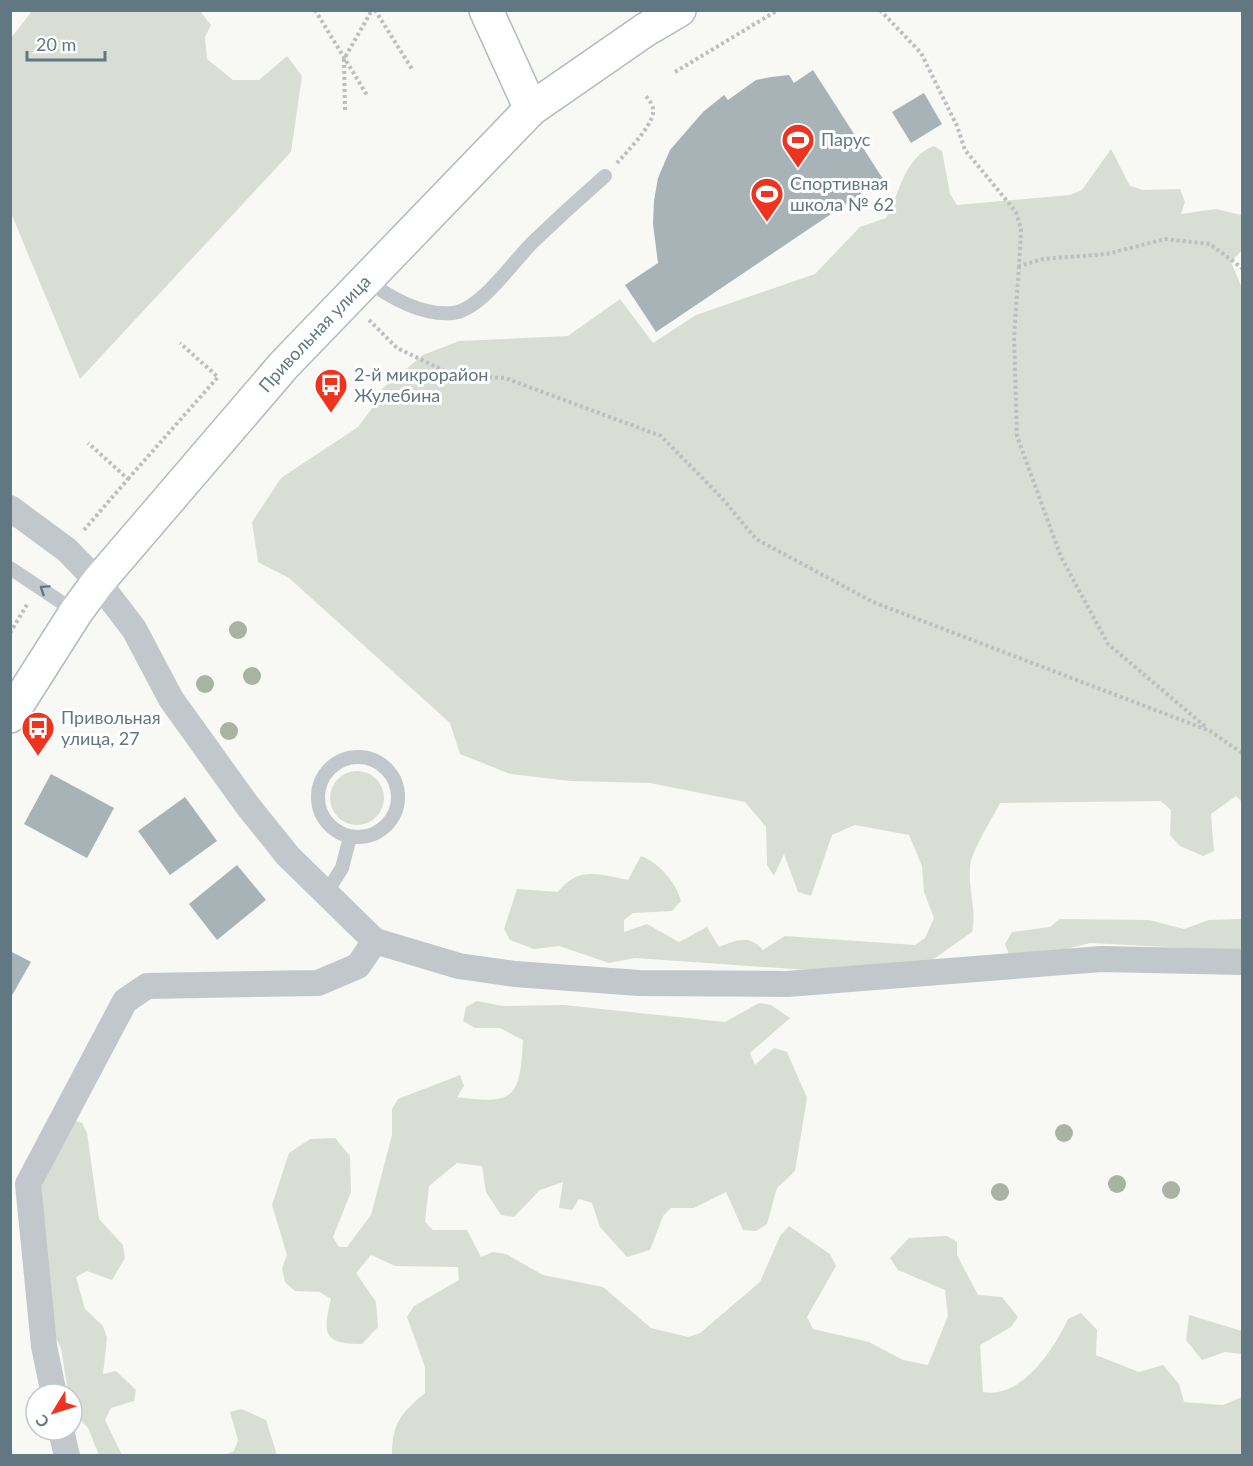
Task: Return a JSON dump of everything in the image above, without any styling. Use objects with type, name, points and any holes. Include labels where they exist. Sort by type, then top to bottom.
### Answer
[{"type":"main road","points":[[486,10],[531,110]]},
{"type":"main road","name":"Привольная улица","points":[[10,716],[76,612],[99,582],[284,365],[356,289],[531,110],[645,30],[679,10]]},
{"type":"street","points":[[10,507],[67,550],[99,582],[134,629],[171,699],[210,756],[288,856],[325,895],[375,941],[459,966],[515,974],[639,983],[787,984],[1101,959],[1242,962]]},
{"type":"street","points":[[52,1382],[44,1346],[28,1184],[125,1001],[147,986],[318,983],[358,966],[375,941]]},
{"type":"lane","points":[[356,289],[432,312],[455,313],[485,294],[533,242],[604,176]]},
{"type":"lane","points":[[10,568],[76,612]]},
{"type":"lane","points":[[365,758],[378,762],[387,769],[397,789],[397,806],[389,822],[374,834],[350,837],[337,832],[327,823],[318,806],[318,791],[328,770],[343,760],[365,758]]},
{"type":"lane","points":[[325,895],[342,868],[350,837]]},
{"type":"path","points":[[315,10],[367,95]]},
{"type":"path","points":[[345,110],[344,59],[374,10],[412,69]]},
{"type":"path","points":[[675,72],[778,10]]},
{"type":"path","points":[[880,10],[921,53],[957,126],[964,150],[1016,212],[1021,229],[1014,338],[1017,436],[1061,557],[1108,644],[1210,731],[1242,753]]},
{"type":"path","points":[[604,176],[649,123],[653,113],[652,104],[646,96]]},
{"type":"path","points":[[1019,266],[1043,259],[1107,254],[1165,239],[1210,244],[1242,268]]},
{"type":"path","points":[[356,289],[397,348],[455,376],[504,378],[661,436],[721,497],[756,538],[873,602],[1210,731]]},
{"type":"path","points":[[128,479],[218,377],[180,344]]},
{"type":"shaded area","points":[[32,11],[200,11],[211,25],[205,37],[207,59],[233,80],[259,80],[287,56],[302,76],[291,152],[80,379],[11,213],[11,38]]},
{"type":"shaded area","points":[[934,146],[942,151],[950,194],[957,205],[1070,195],[1082,190],[1111,149],[1130,186],[1143,190],[1180,189],[1185,202],[1181,214],[1216,209],[1241,215],[1242,250],[1231,262],[1242,288],[1242,802],[1236,796],[1211,814],[1214,851],[1203,856],[1180,846],[1170,835],[1171,810],[1161,801],[1000,803],[978,843],[970,866],[974,916],[972,932],[928,963],[823,971],[635,958],[609,963],[559,946],[534,949],[510,940],[504,929],[517,889],[558,892],[573,878],[590,874],[628,880],[641,856],[654,863],[666,874],[681,901],[672,911],[633,913],[624,920],[624,932],[647,924],[679,942],[707,927],[719,947],[748,940],[763,950],[785,936],[915,945],[925,938],[934,918],[924,892],[922,866],[909,835],[855,825],[832,835],[811,896],[798,892],[784,854],[774,876],[767,865],[766,827],[745,802],[650,783],[571,781],[510,774],[460,754],[450,723],[289,578],[258,562],[252,522],[281,478],[358,427],[373,407],[382,389],[423,355],[459,341],[568,336],[620,299],[653,343],[696,315],[815,274],[860,227],[886,218],[909,167],[924,151]]},
{"type":"shaded area","points":[[357,771],[367,773],[376,779],[382,788],[384,798],[382,808],[376,817],[367,823],[357,825],[347,823],[338,817],[332,808],[330,798],[332,788],[338,779],[347,773]]},
{"type":"shaded area","points":[[1060,919],[1149,920],[1184,929],[1209,920],[1242,919],[1242,951],[1090,943],[1022,960],[1010,957],[1005,944],[1012,932],[1050,927]]},
{"type":"shaded area","points":[[477,1001],[503,1006],[564,1005],[725,1022],[759,1003],[771,1005],[790,1018],[750,1053],[755,1065],[774,1048],[787,1052],[807,1098],[795,1171],[777,1188],[767,1224],[756,1231],[743,1230],[726,1192],[694,1208],[671,1208],[663,1216],[650,1250],[627,1257],[600,1227],[592,1203],[579,1199],[572,1210],[559,1208],[563,1182],[540,1190],[514,1217],[501,1215],[486,1192],[482,1166],[457,1163],[429,1186],[425,1222],[433,1230],[467,1230],[481,1257],[493,1252],[506,1254],[543,1275],[603,1287],[651,1328],[688,1337],[700,1333],[760,1282],[780,1236],[789,1226],[830,1254],[836,1266],[807,1317],[813,1329],[869,1342],[903,1360],[928,1365],[948,1316],[945,1290],[898,1270],[890,1258],[909,1238],[947,1236],[957,1242],[957,1255],[978,1295],[1002,1297],[1018,1317],[1011,1327],[980,1345],[983,1392],[997,1392],[1011,1388],[1023,1380],[1045,1357],[1068,1319],[1081,1313],[1097,1330],[1096,1355],[1139,1372],[1163,1365],[1179,1384],[1184,1402],[1223,1405],[1242,1397],[1242,1455],[392,1455],[396,1427],[404,1413],[425,1393],[425,1367],[407,1317],[414,1306],[459,1280],[458,1267],[395,1266],[371,1255],[356,1273],[376,1302],[378,1327],[362,1344],[339,1342],[333,1339],[327,1328],[331,1299],[320,1292],[295,1291],[285,1282],[282,1268],[287,1255],[272,1205],[289,1153],[310,1139],[335,1138],[350,1156],[351,1192],[333,1237],[339,1247],[347,1247],[371,1215],[392,1135],[392,1109],[398,1099],[460,1075],[464,1086],[457,1097],[492,1100],[511,1092],[520,1073],[523,1040],[500,1028],[475,1028],[463,1021],[466,1007]]},
{"type":"shaded area","points":[[70,1119],[82,1123],[87,1133],[99,1219],[123,1245],[125,1258],[112,1280],[87,1271],[76,1277],[85,1309],[103,1326],[107,1338],[103,1374],[116,1371],[136,1390],[134,1401],[111,1408],[105,1420],[122,1455],[99,1455],[84,1424],[84,1382],[66,1382],[61,1348],[44,1315],[25,1229],[60,1128]]},
{"type":"shaded area","points":[[1189,1315],[1242,1331],[1242,1354],[1225,1352],[1202,1360],[1186,1340]]},
{"type":"shaded area","points":[[242,1409],[266,1420],[277,1455],[224,1455],[234,1451],[238,1440],[230,1412]]},
{"type":"building","name":"Спортивная школа № 62","points":[[813,70],[883,179],[656,332],[625,285],[658,263],[653,224],[654,201],[658,178],[670,150],[703,112],[724,95],[728,100],[756,80],[771,77],[789,75],[794,83]]},
{"type":"building","points":[[924,93],[942,124],[911,143],[892,112]]},
{"type":"building","points":[[51,774],[114,808],[87,858],[24,824]]},
{"type":"building","points":[[185,797],[217,841],[170,875],[138,831]]},
{"type":"building","points":[[237,865],[266,900],[217,940],[189,904]]},
{"type":"building","points":[[10,951],[31,962],[10,999]]},
{"type":"place","name":"Парус","points":[[798,169]]},
{"type":"place","name":"Спортивная школа № 62","points":[[767,223]]},
{"type":"place","name":"2-й микрорайон Жулебина","points":[[331,414]]},
{"type":"place","name":"Привольная улица, 27","points":[[38,757]]}]
